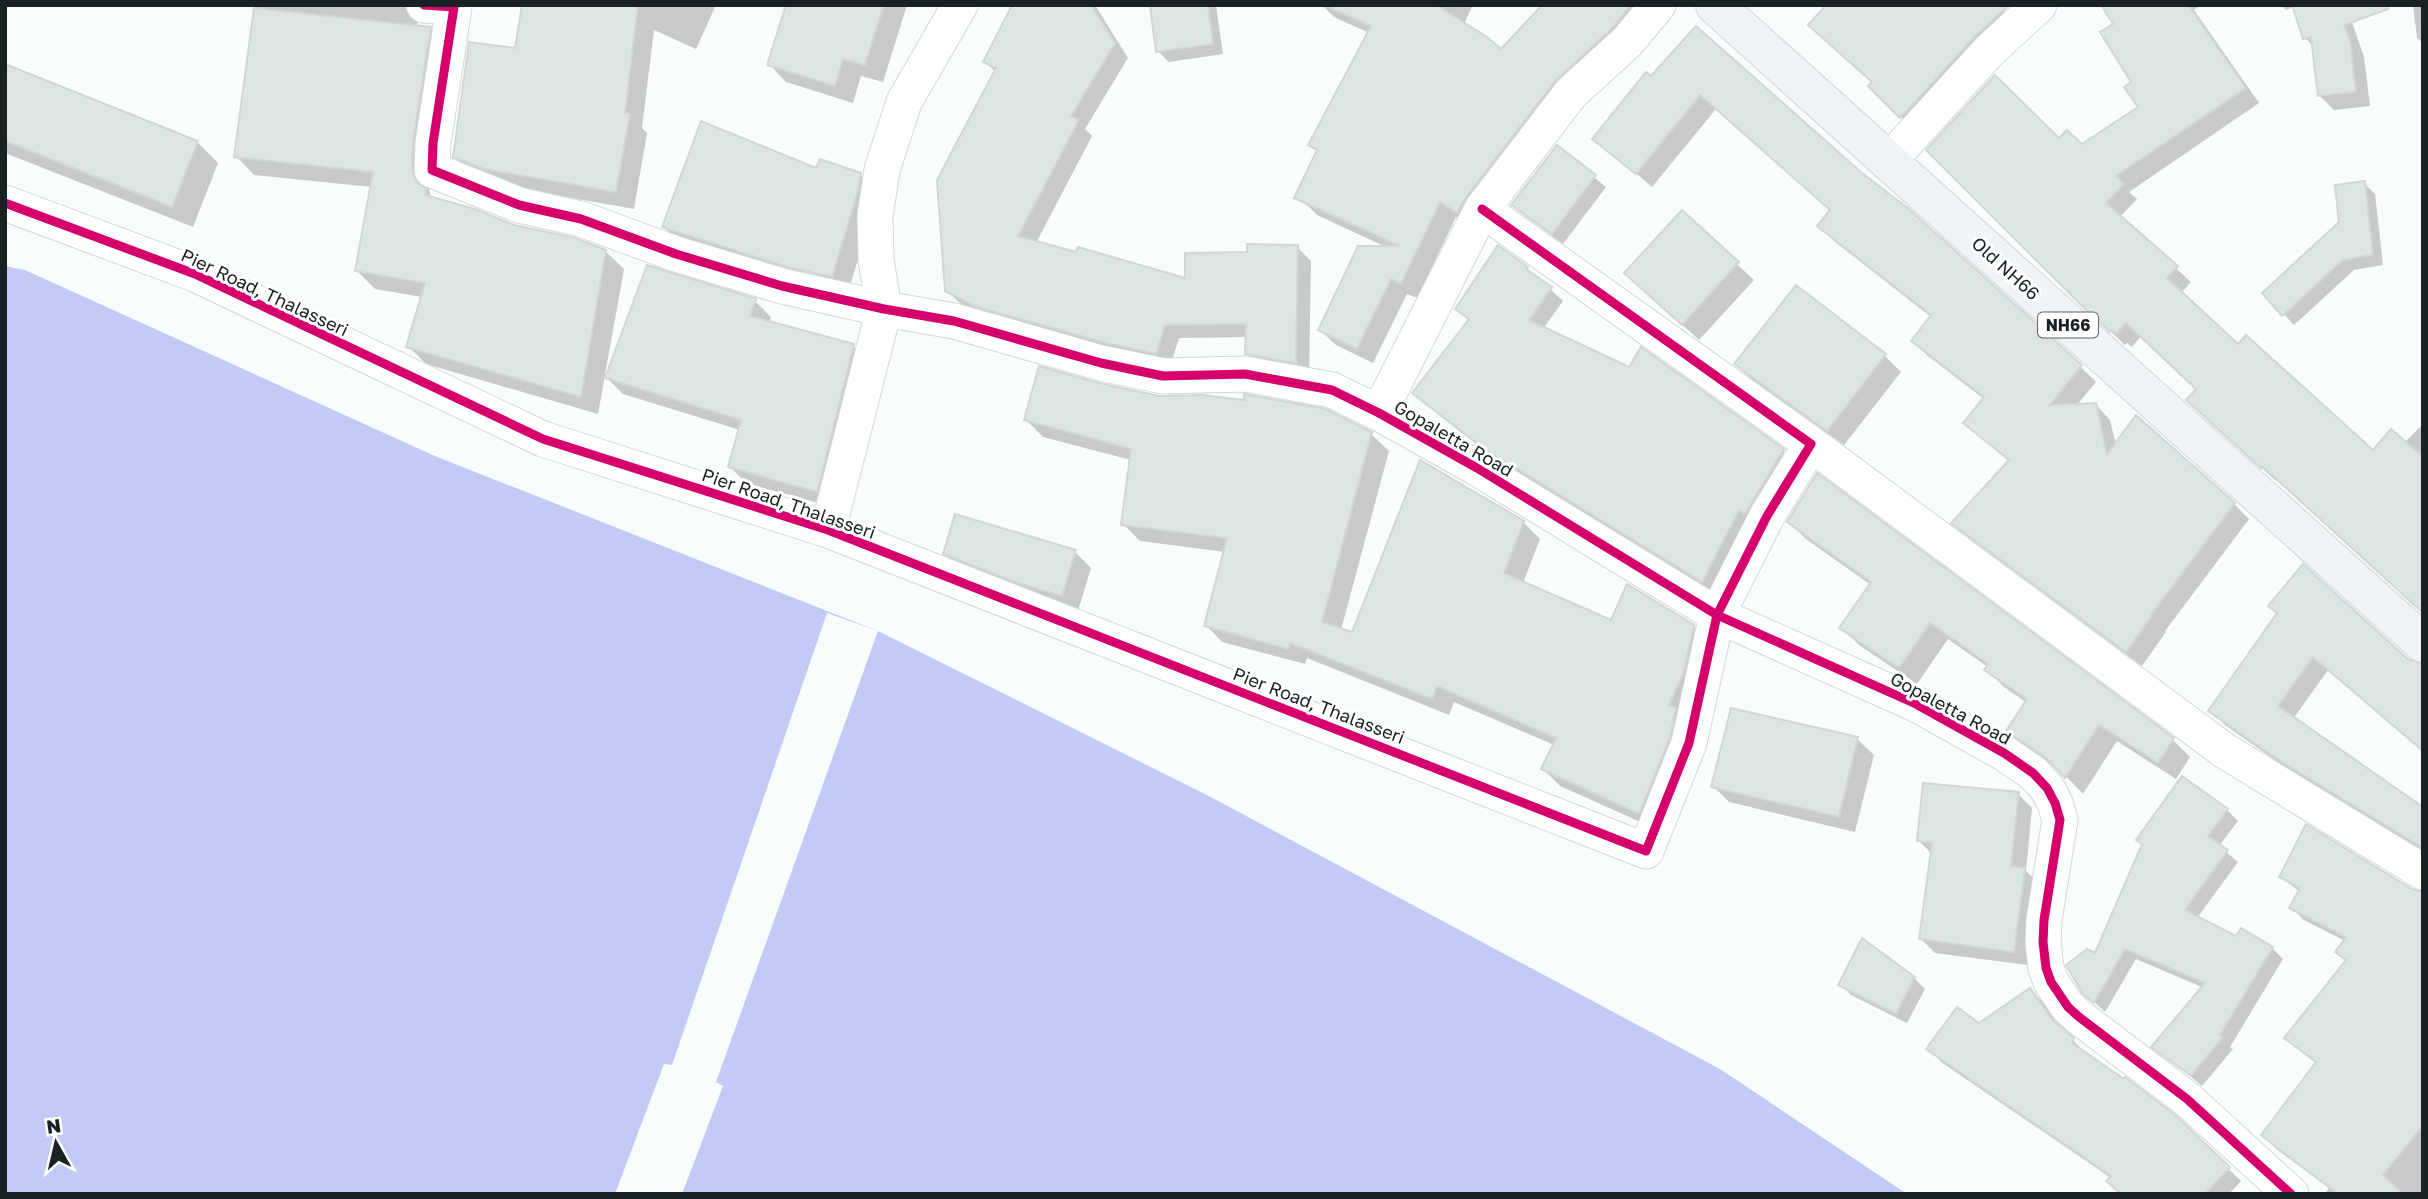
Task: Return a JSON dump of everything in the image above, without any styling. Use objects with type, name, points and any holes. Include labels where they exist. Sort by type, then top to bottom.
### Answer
[{"type":"main road","name":"Old NH66","points":[[1715,5],[2423,643]]},
{"type":"street","name":"Gopaletta Road","points":[[424,5],[454,7],[433,143],[432,170],[519,205],[581,219],[676,254],[782,286],[884,309],[954,321],[1101,363],[1163,376],[1245,374],[1332,390],[1477,468],[1717,615],[1916,704],[2004,752],[2033,773],[2047,788],[2060,820],[2045,920],[2046,968],[2051,982],[2074,1012],[2187,1099],[2291,1194]]},
{"type":"street","points":[[828,530],[884,309],[876,260],[875,216],[882,170],[904,102],[960,5]]},
{"type":"street","points":[[1379,413],[1482,209],[1571,93],[1627,42],[1658,5]]},
{"type":"street","points":[[1888,162],[1989,51],[2039,5]]},
{"type":"street","name":"Pier Road, Thalasseri","points":[[5,203],[195,274],[543,439],[828,530],[1646,851],[1689,743],[1717,615]]},
{"type":"street","points":[[1482,209],[1811,444],[2225,751],[2423,872]]},
{"type":"street","points":[[1717,615],[1767,516],[1811,444]]},
{"type":"water","points":[[5,266],[25,270],[435,456],[878,631],[1205,794],[1720,1069],[1907,1194],[5,1194]]},
{"type":"pier","points":[[827,613],[878,631],[716,1082],[723,1086],[682,1194],[615,1194],[664,1064],[672,1065]]},
{"type":"building","points":[[522,5],[638,5],[625,113],[630,114],[616,192],[484,169],[453,157],[469,42],[515,48]]},
{"type":"building","points":[[786,5],[884,5],[865,65],[843,59],[835,86],[767,65]]},
{"type":"building","points":[[1012,5],[1091,5],[1115,43],[1071,116],[1079,120],[1018,236],[1076,252],[1078,247],[1185,278],[1185,253],[1247,252],[1247,244],[1298,245],[1296,363],[1245,354],[1246,324],[1165,325],[1156,354],[977,307],[945,291],[937,180],[996,68],[983,62]]},
{"type":"building","points":[[1150,5],[1208,5],[1213,44],[1156,52]]},
{"type":"building","points":[[1324,5],[1436,5],[1501,49],[1542,5],[1631,5],[1612,28],[1555,81],[1466,197],[1457,213],[1440,202],[1401,284],[1391,279],[1357,349],[1318,330],[1358,246],[1400,246],[1294,198],[1317,150],[1308,145],[1371,26]]},
{"type":"building","points":[[1826,5],[2009,5],[1974,37],[1900,118],[1868,86],[1872,82],[1808,25]]},
{"type":"building","points":[[2101,5],[2188,5],[2246,88],[2116,176],[2124,184],[2106,203],[2178,266],[2167,278],[2238,344],[2246,335],[2373,450],[2391,429],[2423,457],[2423,613],[2186,400],[2196,389],[2126,323],[2116,334],[2111,330],[2110,332],[1926,150],[1995,75],[2059,138],[2067,130],[2082,144],[2138,107],[2124,87],[2131,82],[2100,32],[2113,24]]},
{"type":"building","points":[[2292,5],[2387,5],[2388,9],[2344,25],[2350,40],[2356,92],[2318,96],[2311,37],[2303,39]]},
{"type":"building","points":[[254,8],[431,27],[413,140],[412,169],[416,182],[426,189],[425,195],[475,209],[514,225],[575,238],[606,250],[581,397],[406,347],[425,283],[355,271],[373,172],[234,157]]},
{"type":"building","points":[[1696,26],[1862,173],[1909,209],[2082,365],[2050,405],[2096,403],[2107,454],[2136,415],[2235,503],[2126,652],[1951,523],[2009,460],[1963,423],[1984,397],[1911,341],[1931,315],[1817,226],[1830,210],[1700,95],[1636,174],[1592,139],[1646,72],[1651,76]]},
{"type":"building","points":[[5,64],[198,141],[172,207],[5,141]]},
{"type":"building","points":[[701,121],[816,168],[820,159],[861,173],[832,277],[787,267],[662,227]]},
{"type":"building","points":[[1557,145],[1596,175],[1552,234],[1511,205]]},
{"type":"building","points":[[2365,181],[2373,255],[2343,260],[2282,316],[2262,293],[2339,222],[2335,185]]},
{"type":"building","points":[[1682,210],[1739,262],[1682,325],[1624,273]]},
{"type":"building","points":[[1498,245],[1552,287],[1529,320],[1629,367],[1641,347],[1784,449],[1745,514],[1739,510],[1702,582],[1483,448],[1412,393],[1469,319],[1455,309]]},
{"type":"building","points":[[647,265],[756,299],[750,316],[854,344],[817,492],[728,467],[741,420],[605,378]]},
{"type":"building","points":[[1796,285],[1886,354],[1827,431],[1734,364]]},
{"type":"building","points":[[1039,366],[1159,396],[1203,395],[1244,400],[1244,394],[1326,409],[1372,432],[1322,622],[1352,632],[1420,460],[1524,521],[1504,573],[1611,620],[1627,584],[1694,625],[1683,674],[1669,705],[1676,708],[1670,737],[1639,814],[1541,769],[1556,738],[1437,686],[1432,699],[1290,643],[1288,649],[1204,626],[1227,538],[1121,525],[1131,449],[1024,420]]},
{"type":"building","points":[[1817,473],[2174,738],[2158,763],[2099,725],[2065,778],[2045,757],[2006,731],[2027,699],[1984,670],[1988,664],[1930,623],[1899,668],[1839,628],[1871,582],[1787,522]]},
{"type":"building","points":[[955,514],[1076,550],[1062,596],[1012,581],[943,554]]},
{"type":"building","points":[[2303,564],[2408,659],[2423,664],[2423,751],[2313,657],[2278,706],[2423,807],[2423,848],[2282,762],[2208,711],[2277,613],[2268,606]]},
{"type":"building","points":[[1731,708],[1858,737],[1839,817],[1711,787]]},
{"type":"building","points":[[2182,776],[2228,809],[2208,836],[2228,850],[2185,910],[2236,936],[2241,928],[2273,947],[2220,1035],[2223,1037],[2191,1076],[2151,1047],[2205,983],[2125,949],[2094,1003],[2083,994],[2066,965],[2087,949],[2095,953],[2142,844],[2136,840]]},
{"type":"building","points":[[1923,783],[2019,792],[2011,866],[2025,868],[2014,952],[1919,939],[1932,843],[1917,841]]},
{"type":"building","points":[[2306,824],[2412,889],[2423,892],[2423,1125],[2383,1175],[2403,1194],[2338,1194],[2261,1135],[2316,1062],[2284,1038],[2346,960],[2335,952],[2346,937],[2289,908],[2300,888],[2279,877]]},
{"type":"building","points":[[1862,938],[1915,977],[1896,1014],[1838,985]]},
{"type":"building","points":[[2030,988],[2052,1019],[2074,1038],[2072,1043],[2124,1079],[2125,1077],[2174,1114],[2230,1167],[2205,1194],[2121,1194],[2106,1181],[2111,1176],[1926,1049],[1957,1007],[1979,1023]]},
{"type":"cycle path","points":[[424,5],[454,7],[433,143],[432,170],[519,205],[581,219],[676,254],[782,286],[884,309],[954,321],[1101,363],[1163,376],[1245,374],[1332,390],[1477,468],[1717,615],[1916,704],[2004,753],[2033,773],[2047,788],[2060,820],[2044,920],[2043,942],[2046,968],[2051,982],[2068,1007],[2079,1017],[2187,1099],[2291,1194]]},
{"type":"cycle path","points":[[5,203],[195,274],[543,439],[828,530],[1646,851],[1689,743],[1717,615],[1767,516],[1811,444],[1482,209]]}]
